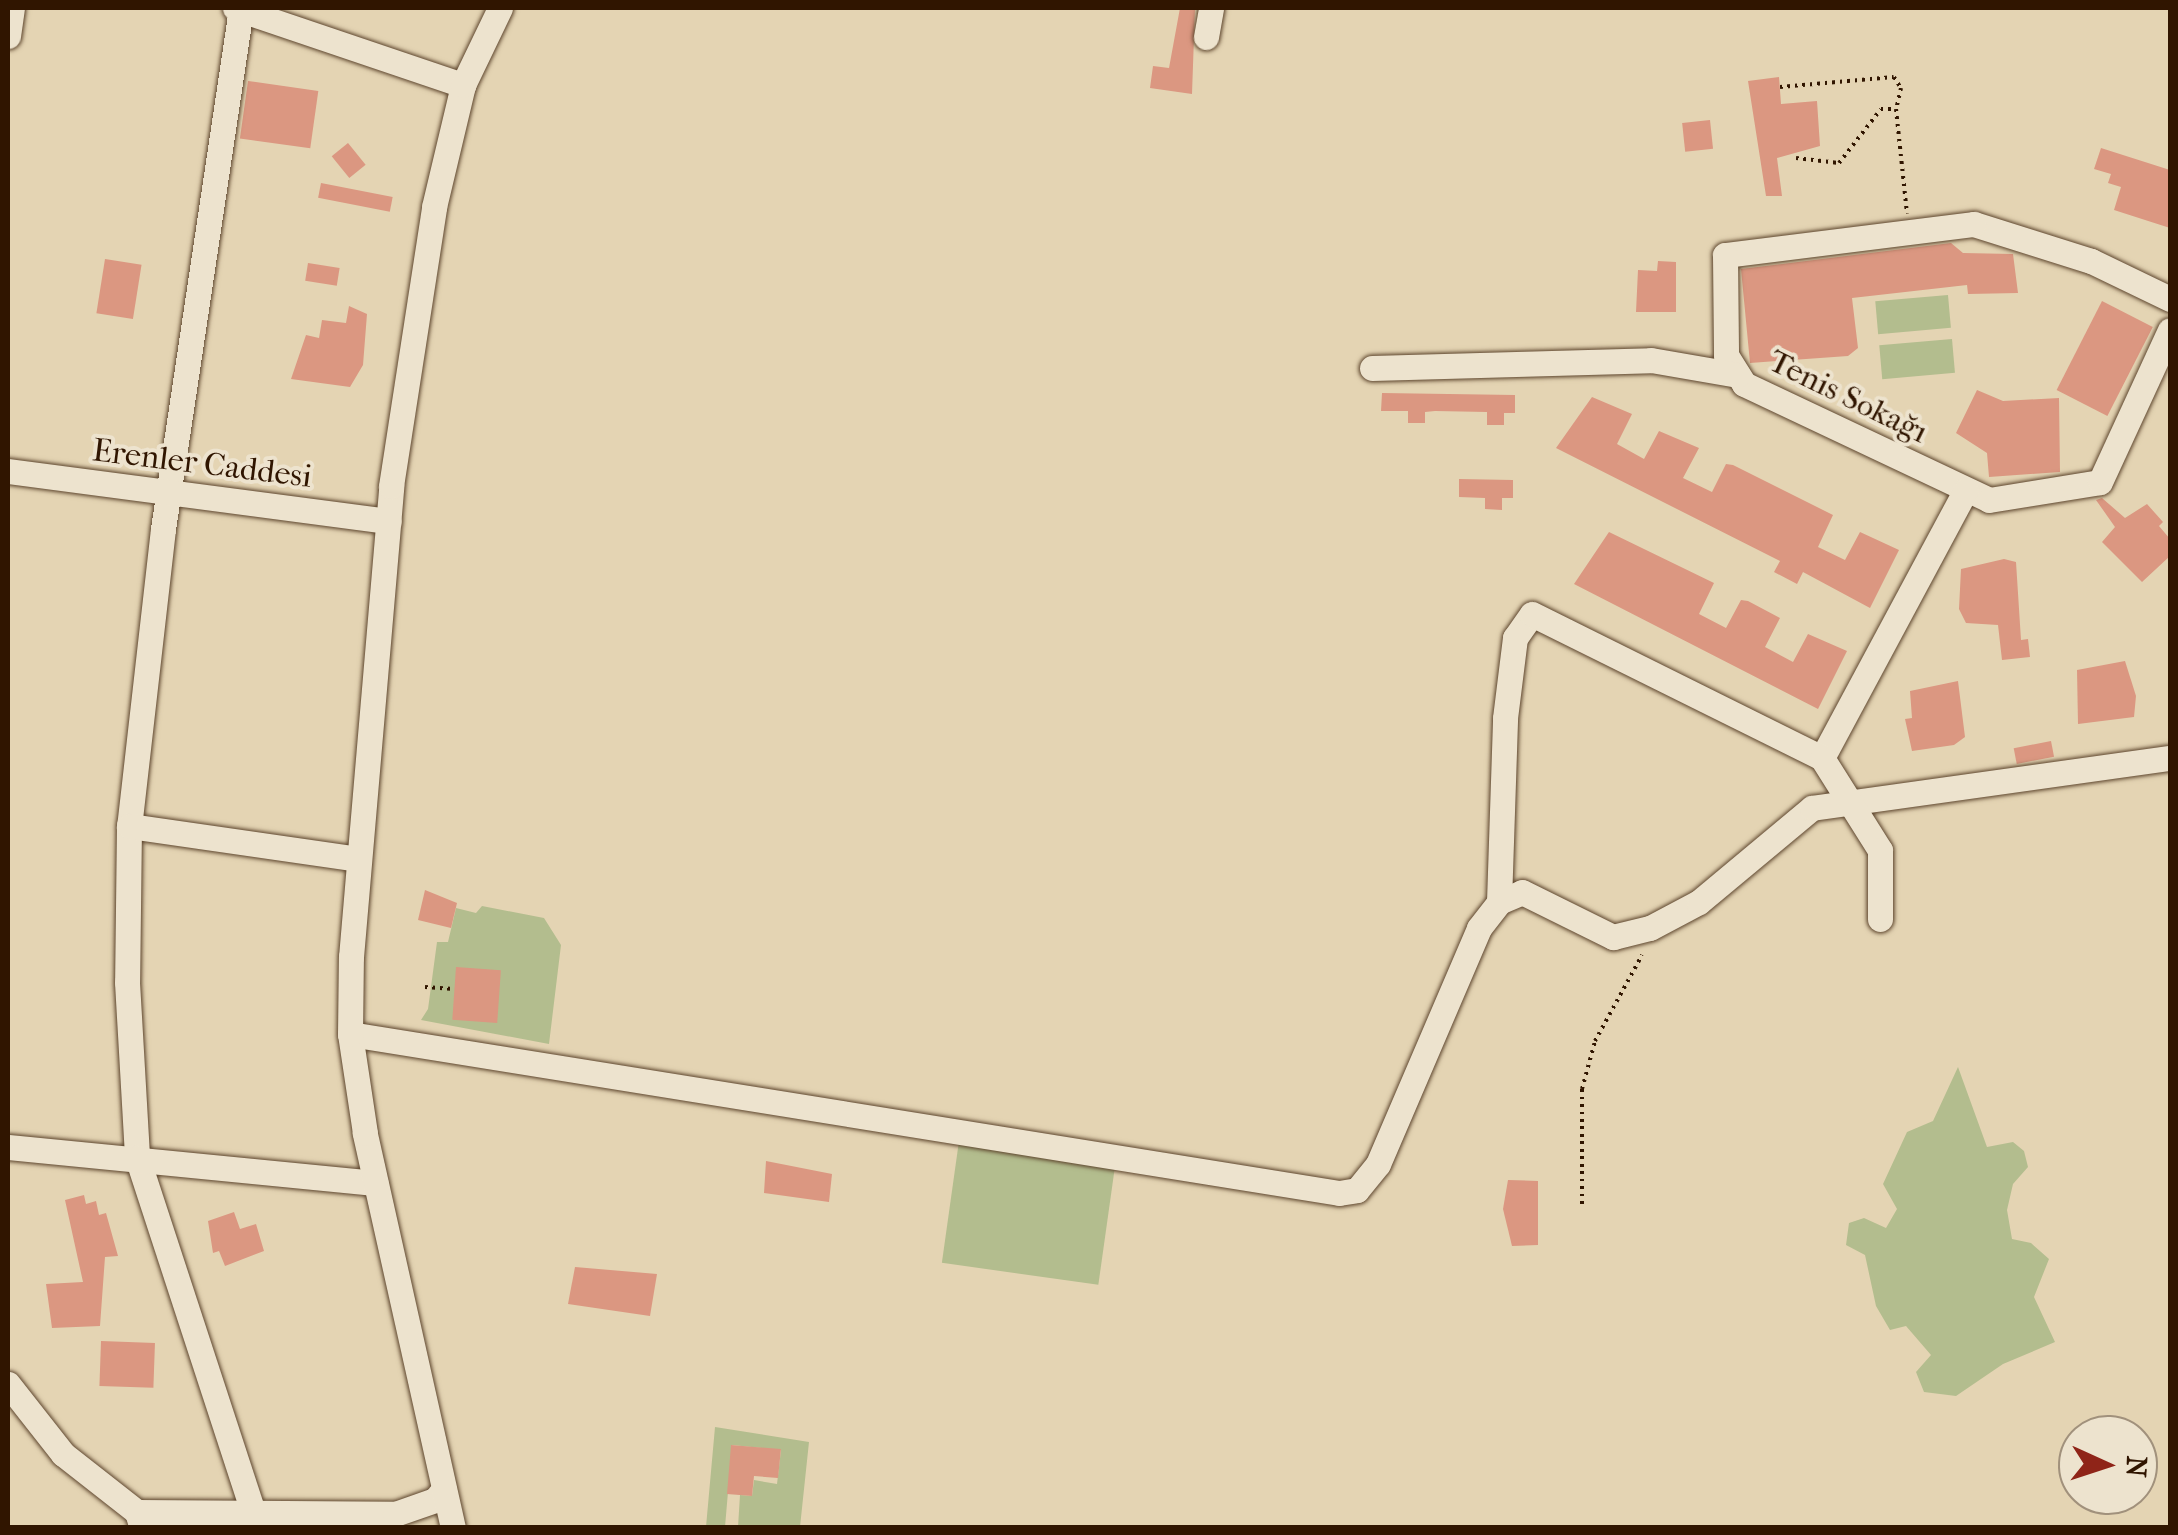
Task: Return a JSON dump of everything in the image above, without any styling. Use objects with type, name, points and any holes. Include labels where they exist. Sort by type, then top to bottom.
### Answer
[{"type":"street","points":[[8,36],[12,8]]},
{"type":"street","points":[[253,1512],[137,1157],[127,982],[130,826],[162,529],[172,494],[238,8],[463,85]]},
{"type":"street","points":[[453,1528],[375,1183],[350,1034],[358,859],[389,520],[434,207],[463,85],[500,8]]},
{"type":"street","points":[[1206,37],[1212,8]]},
{"type":"street","name":"Tenis Sokağı","points":[[2170,299],[2091,261],[1974,224],[1725,255],[1726,355],[1738,375],[1780,406],[1966,490],[2000,500],[2100,482],[2170,330]]},
{"type":"street","points":[[1372,368],[1652,360],[1738,375]]},
{"type":"street","name":"Erenler Caddesi","points":[[8,471],[389,520]]},
{"type":"street","points":[[1822,758],[1966,490]]},
{"type":"street","points":[[1500,902],[1505,718],[1515,638],[1532,614],[1822,758],[1880,850],[1880,919]]},
{"type":"street","points":[[350,1034],[1339,1193],[1357,1190],[1378,1164],[1479,928],[1500,902],[1522,892],[1613,937],[1650,928],[1699,902],[1812,808],[2170,758]]},
{"type":"street","points":[[130,826],[358,859]]},
{"type":"street","points":[[8,1147],[375,1183]]},
{"type":"street","points":[[8,1384],[63,1454],[140,1520],[253,1512],[395,1514],[434,1500],[444,1489]]},
{"type":"path","points":[[1780,87],[1894,77],[1901,88],[1896,109],[1909,232]]},
{"type":"path","points":[[1796,158],[1840,163],[1881,110],[1896,109]]},
{"type":"path","points":[[1582,1204],[1586,1073],[1596,1041],[1650,945],[1650,928]]},
{"type":"path","points":[[426,987],[454,990]]},
{"type":"green space","points":[[1948,295],[1951,328],[1878,334],[1875,301]]},
{"type":"green space","points":[[1952,339],[1955,373],[1882,379],[1879,345]]},
{"type":"green space","points":[[482,906],[544,918],[561,945],[549,1044],[421,1020],[428,1009],[437,942],[448,942],[456,908],[476,913]]},
{"type":"green space","points":[[1958,1067],[1987,1147],[2013,1142],[2024,1151],[2028,1167],[2013,1184],[2007,1210],[2012,1239],[2031,1243],[2049,1259],[2034,1297],[2055,1342],[2003,1364],[1956,1396],[1924,1392],[1916,1372],[1931,1355],[1906,1326],[1890,1330],[1876,1306],[1865,1255],[1846,1245],[1849,1223],[1864,1218],[1886,1228],[1897,1209],[1883,1184],[1907,1132],[1933,1121]]},
{"type":"green space","points":[[959,1141],[1115,1163],[1098,1285],[942,1263]]},
{"type":"green space","points":[[715,1427],[809,1442],[800,1527],[738,1527],[740,1495],[752,1496],[754,1480],[777,1484],[781,1450],[732,1445],[725,1527],[706,1527]]},
{"type":"building","points":[[1180,8],[1195,8],[1192,94],[1150,88],[1153,66],[1169,68]]},
{"type":"building","points":[[1779,77],[1781,104],[1817,101],[1820,146],[1777,158],[1782,196],[1766,196],[1748,81]]},
{"type":"building","points":[[248,81],[318,91],[310,148],[240,138]]},
{"type":"building","points":[[1710,120],[1713,149],[1685,152],[1682,123]]},
{"type":"building","points":[[348,143],[366,165],[349,178],[332,156]]},
{"type":"building","points":[[2101,148],[2170,170],[2170,228],[2114,210],[2121,187],[2108,183],[2111,174],[2094,169]]},
{"type":"building","points":[[321,183],[393,197],[390,212],[318,198]]},
{"type":"building","points":[[1951,243],[1963,253],[2013,254],[2018,293],[1968,294],[1967,285],[1852,298],[1858,348],[1848,356],[1750,363],[1741,269]]},
{"type":"building","points":[[105,259],[142,265],[133,319],[96,313]]},
{"type":"building","points":[[1658,261],[1676,262],[1676,312],[1636,312],[1638,270],[1657,271]]},
{"type":"building","points":[[308,263],[340,268],[337,286],[305,281]]},
{"type":"building","points":[[2102,301],[2153,327],[2107,416],[2057,390]]},
{"type":"building","points":[[349,306],[367,314],[363,365],[350,387],[291,379],[306,335],[319,338],[322,320],[346,323]]},
{"type":"building","points":[[1977,390],[2003,401],[2059,398],[2060,472],[1989,477],[1987,453],[1956,433]]},
{"type":"building","points":[[1382,393],[1515,395],[1515,413],[1504,413],[1504,425],[1487,425],[1487,412],[1425,412],[1425,423],[1408,423],[1408,411],[1381,411]]},
{"type":"building","points":[[1592,397],[1632,414],[1617,444],[1644,459],[1659,431],[1699,448],[1683,478],[1712,492],[1726,464],[1733,465],[1833,515],[1818,547],[1845,560],[1860,532],[1899,550],[1870,608],[1803,572],[1797,584],[1774,572],[1780,561],[1556,448]]},
{"type":"building","points":[[1459,479],[1513,480],[1513,498],[1502,498],[1502,510],[1485,509],[1485,498],[1459,497]]},
{"type":"building","points":[[2102,498],[2125,518],[2147,504],[2163,522],[2159,526],[2170,539],[2170,556],[2142,582],[2102,542],[2115,527],[2096,500]]},
{"type":"building","points":[[1609,532],[1714,583],[1699,614],[1726,628],[1741,600],[1780,618],[1765,647],[1793,662],[1808,634],[1847,651],[1818,709],[1574,584]]},
{"type":"building","points":[[2004,559],[2016,562],[2021,640],[2028,639],[2030,657],[2002,660],[1998,625],[1966,623],[1959,609],[1961,569]]},
{"type":"building","points":[[2125,661],[2136,696],[2134,717],[2078,724],[2077,670]]},
{"type":"building","points":[[1958,681],[1965,737],[1954,745],[1912,751],[1905,719],[1912,718],[1910,691]]},
{"type":"building","points":[[2051,741],[2054,757],[2017,764],[2014,748]]},
{"type":"building","points":[[425,890],[457,903],[451,928],[418,920]]},
{"type":"building","points":[[456,967],[501,970],[497,1023],[452,1020]]},
{"type":"building","points":[[766,1161],[832,1174],[829,1202],[764,1193]]},
{"type":"building","points":[[1508,1180],[1538,1181],[1538,1245],[1512,1246],[1503,1209]]},
{"type":"building","points":[[84,1195],[86,1204],[96,1201],[99,1215],[106,1213],[118,1256],[105,1257],[100,1326],[52,1328],[46,1284],[83,1282],[65,1200]]},
{"type":"building","points":[[234,1212],[240,1229],[256,1224],[264,1251],[225,1266],[219,1251],[213,1253],[208,1221]]},
{"type":"building","points":[[575,1267],[657,1274],[650,1316],[568,1304]]},
{"type":"building","points":[[101,1341],[155,1343],[153,1388],[99,1386]]},
{"type":"building","points":[[731,1445],[781,1449],[778,1478],[754,1476],[752,1496],[727,1494]]}]
